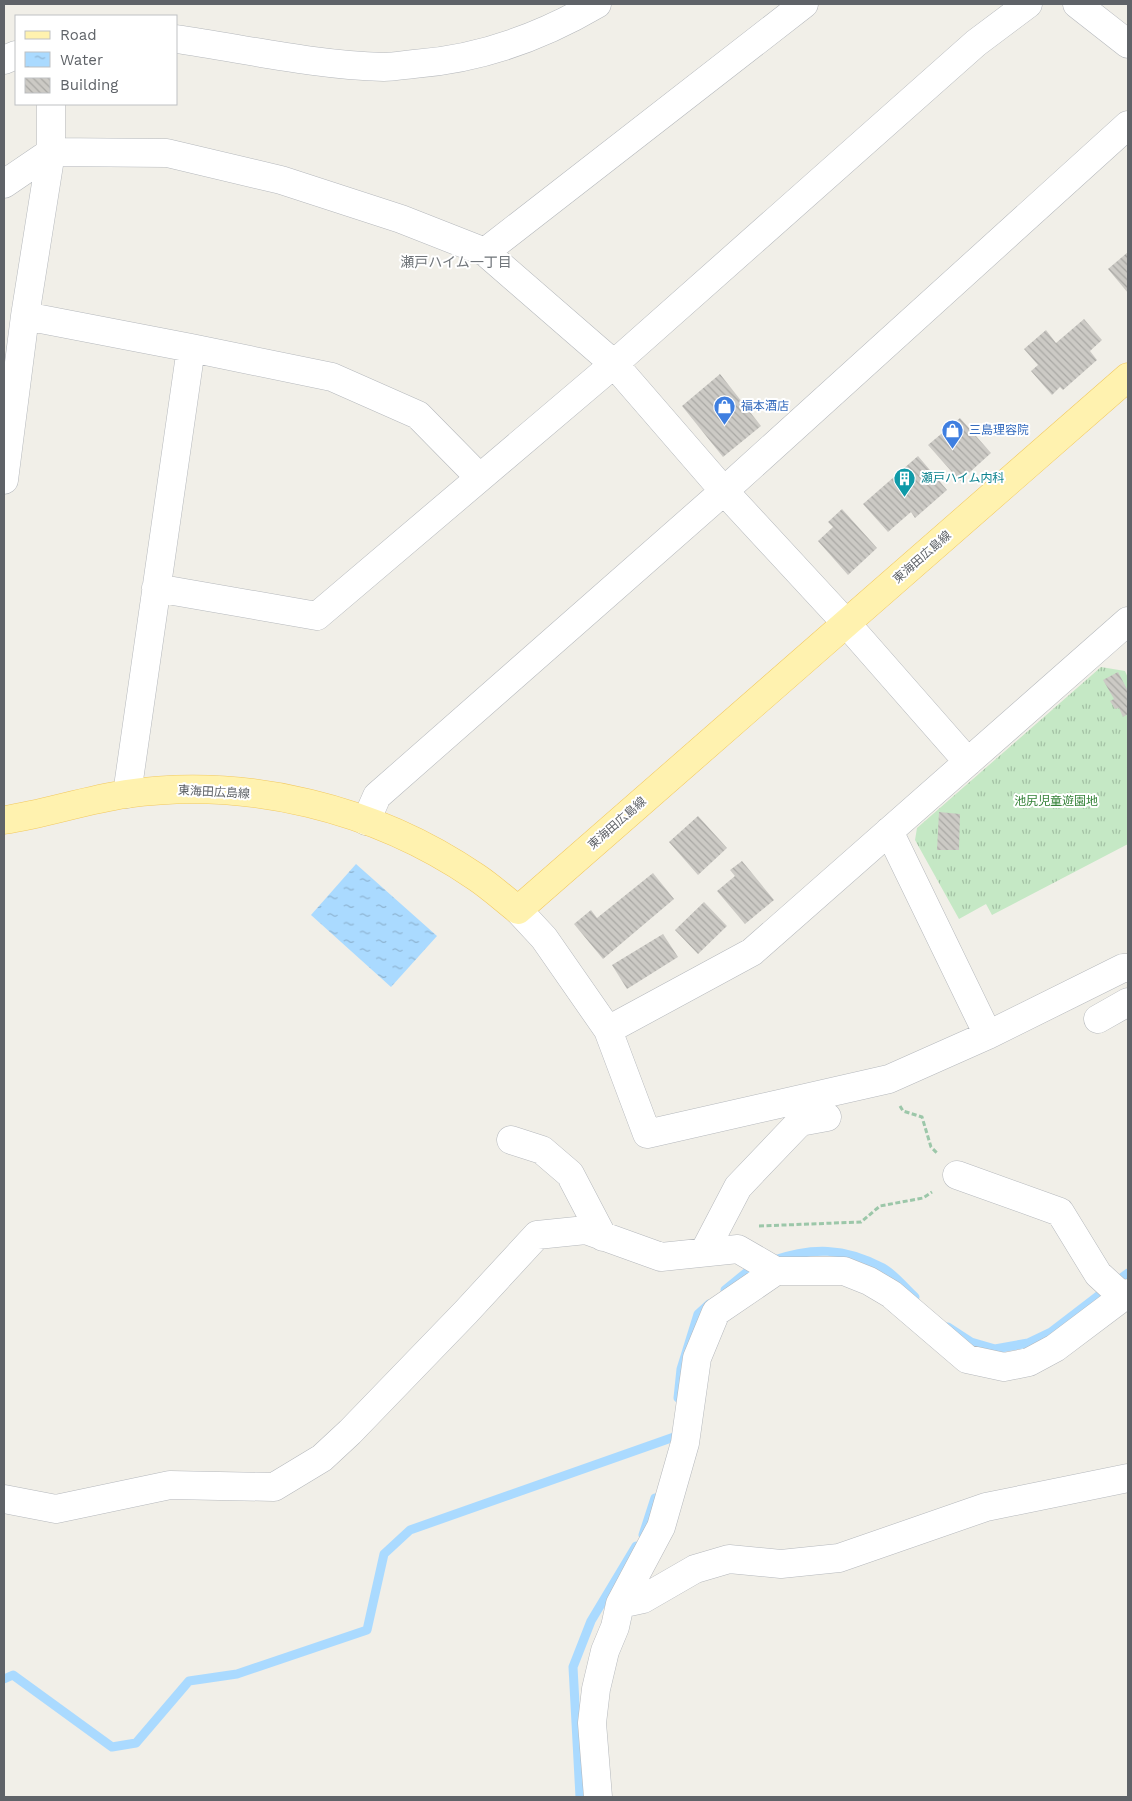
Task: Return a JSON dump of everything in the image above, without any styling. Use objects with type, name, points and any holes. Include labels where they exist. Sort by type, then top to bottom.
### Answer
[{"type":"main road","name":"東海田広島線","points":[[4,820],[127,794],[178,789],[231,791],[283,797],[334,809],[384,827],[432,850],[477,878],[518,910],[1128,377]]},
{"type":"street","points":[[178,39],[332,63],[385,67],[439,62],[492,51],[543,32],[597,4]]},
{"type":"street","points":[[485,252],[804,4]]},
{"type":"street","points":[[156,588],[317,616],[614,364],[976,43],[1028,4]]},
{"type":"street","points":[[1077,4],[1128,44]]},
{"type":"street","points":[[4,480],[25,316],[51,152],[51,105]]},
{"type":"street","points":[[366,821],[376,796],[724,491],[1128,125]]},
{"type":"street","points":[[4,184],[51,152],[167,153],[281,180],[401,219],[485,252],[614,364],[724,491],[846,623],[968,762]]},
{"type":"street","points":[[25,316],[332,377],[418,415],[479,477]]},
{"type":"street","points":[[127,794],[191,348]]},
{"type":"street","points":[[608,1030],[752,952],[968,762],[1126,631]]},
{"type":"street","points":[[889,831],[988,1035]]},
{"type":"street","points":[[518,910],[544,938],[608,1030],[647,1134],[889,1079],[988,1035],[1123,968],[1128,968]]},
{"type":"street","points":[[1098,1019],[1128,1002]]},
{"type":"street","points":[[704,1252],[738,1188],[800,1122],[827,1116]]},
{"type":"street","points":[[511,1140],[542,1150],[570,1174],[603,1237]]},
{"type":"street","points":[[4,1499],[56,1509],[170,1485],[274,1487],[322,1458],[350,1432],[466,1312],[537,1235],[586,1230],[661,1257],[738,1249],[774,1271],[844,1271],[869,1281],[891,1294],[967,1359],[1004,1367],[1029,1362],[1055,1348],[1124,1295],[1098,1274],[1060,1212],[957,1175]]},
{"type":"street","points":[[598,1797],[592,1723],[598,1680],[605,1651],[615,1627],[620,1604],[661,1527],[685,1444],[698,1358],[716,1312],[774,1271]]},
{"type":"street","points":[[620,1604],[644,1599],[695,1569],[729,1559],[781,1564],[839,1558],[986,1507],[1128,1478]]},
{"type":"path","points":[[738,1249],[753,1227],[862,1222],[880,1206],[923,1198],[957,1175],[932,1147],[922,1117],[903,1111],[898,1104]]},
{"type":"green space","name":"池尻児童遊園地","points":[[1101,667],[1125,671],[1128,678],[1128,844],[992,915],[986,904],[959,919],[915,840],[917,828]]},
{"type":"water","points":[[356,864],[437,936],[391,987],[311,915]]},
{"type":"building","points":[[1128,252],[1128,293],[1108,269]]},
{"type":"building","points":[[1084,319],[1102,340],[1090,351],[1097,360],[1063,390],[1060,387],[1052,395],[1031,371],[1038,365],[1024,349],[1046,330],[1056,343]]},
{"type":"building","points":[[720,374],[761,426],[723,457],[682,406]]},
{"type":"building","points":[[960,418],[991,453],[960,481],[928,445]]},
{"type":"building","name":"瀬戸ハイム内科","points":[[918,456],[947,490],[915,518],[911,512],[888,532],[863,504]]},
{"type":"building","points":[[842,509],[877,548],[848,575],[818,541],[833,527],[828,522]]},
{"type":"building","points":[[1118,672],[1128,691],[1128,714],[1123,717],[1119,708],[1115,709],[1110,701],[1114,699],[1103,680]]},
{"type":"building","points":[[939,812],[960,814],[959,850],[937,850]]},
{"type":"building","points":[[698,816],[727,848],[698,875],[669,842]]},
{"type":"building","points":[[742,861],[774,900],[745,924],[717,891],[735,876],[730,870]]},
{"type":"building","points":[[653,873],[674,899],[603,959],[574,924],[591,910],[597,918]]},
{"type":"building","points":[[704,902],[727,926],[698,954],[675,930]]},
{"type":"building","points":[[663,934],[678,957],[627,989],[612,965]]},
{"type":"waterway","points":[[771,1261],[800,1253],[828,1251],[855,1256],[883,1268],[915,1297]]},
{"type":"waterway","points":[[725,1290],[747,1272],[759,1266]]},
{"type":"waterway","points":[[948,1327],[971,1342],[995,1349],[1028,1343],[1051,1332],[1128,1273]]},
{"type":"waterway","points":[[678,1398],[681,1369],[698,1314],[709,1304]]},
{"type":"waterway","points":[[4,1679],[13,1675],[112,1747],[136,1743],[189,1681],[237,1674],[367,1630],[384,1554],[410,1530],[674,1437]]},
{"type":"waterway","points":[[643,1535],[655,1498]]},
{"type":"waterway","points":[[580,1797],[573,1667],[591,1621],[636,1546]]},
{"type":"place","name":"福本酒店","points":[[725,425]]},
{"type":"place","name":"三島理容院","points":[[953,449]]},
{"type":"place","name":"瀬戸ハイム内科","points":[[905,497]]},
{"type":"district","name":"瀬戸ハイム一丁目","points":[[456,262]]}]
